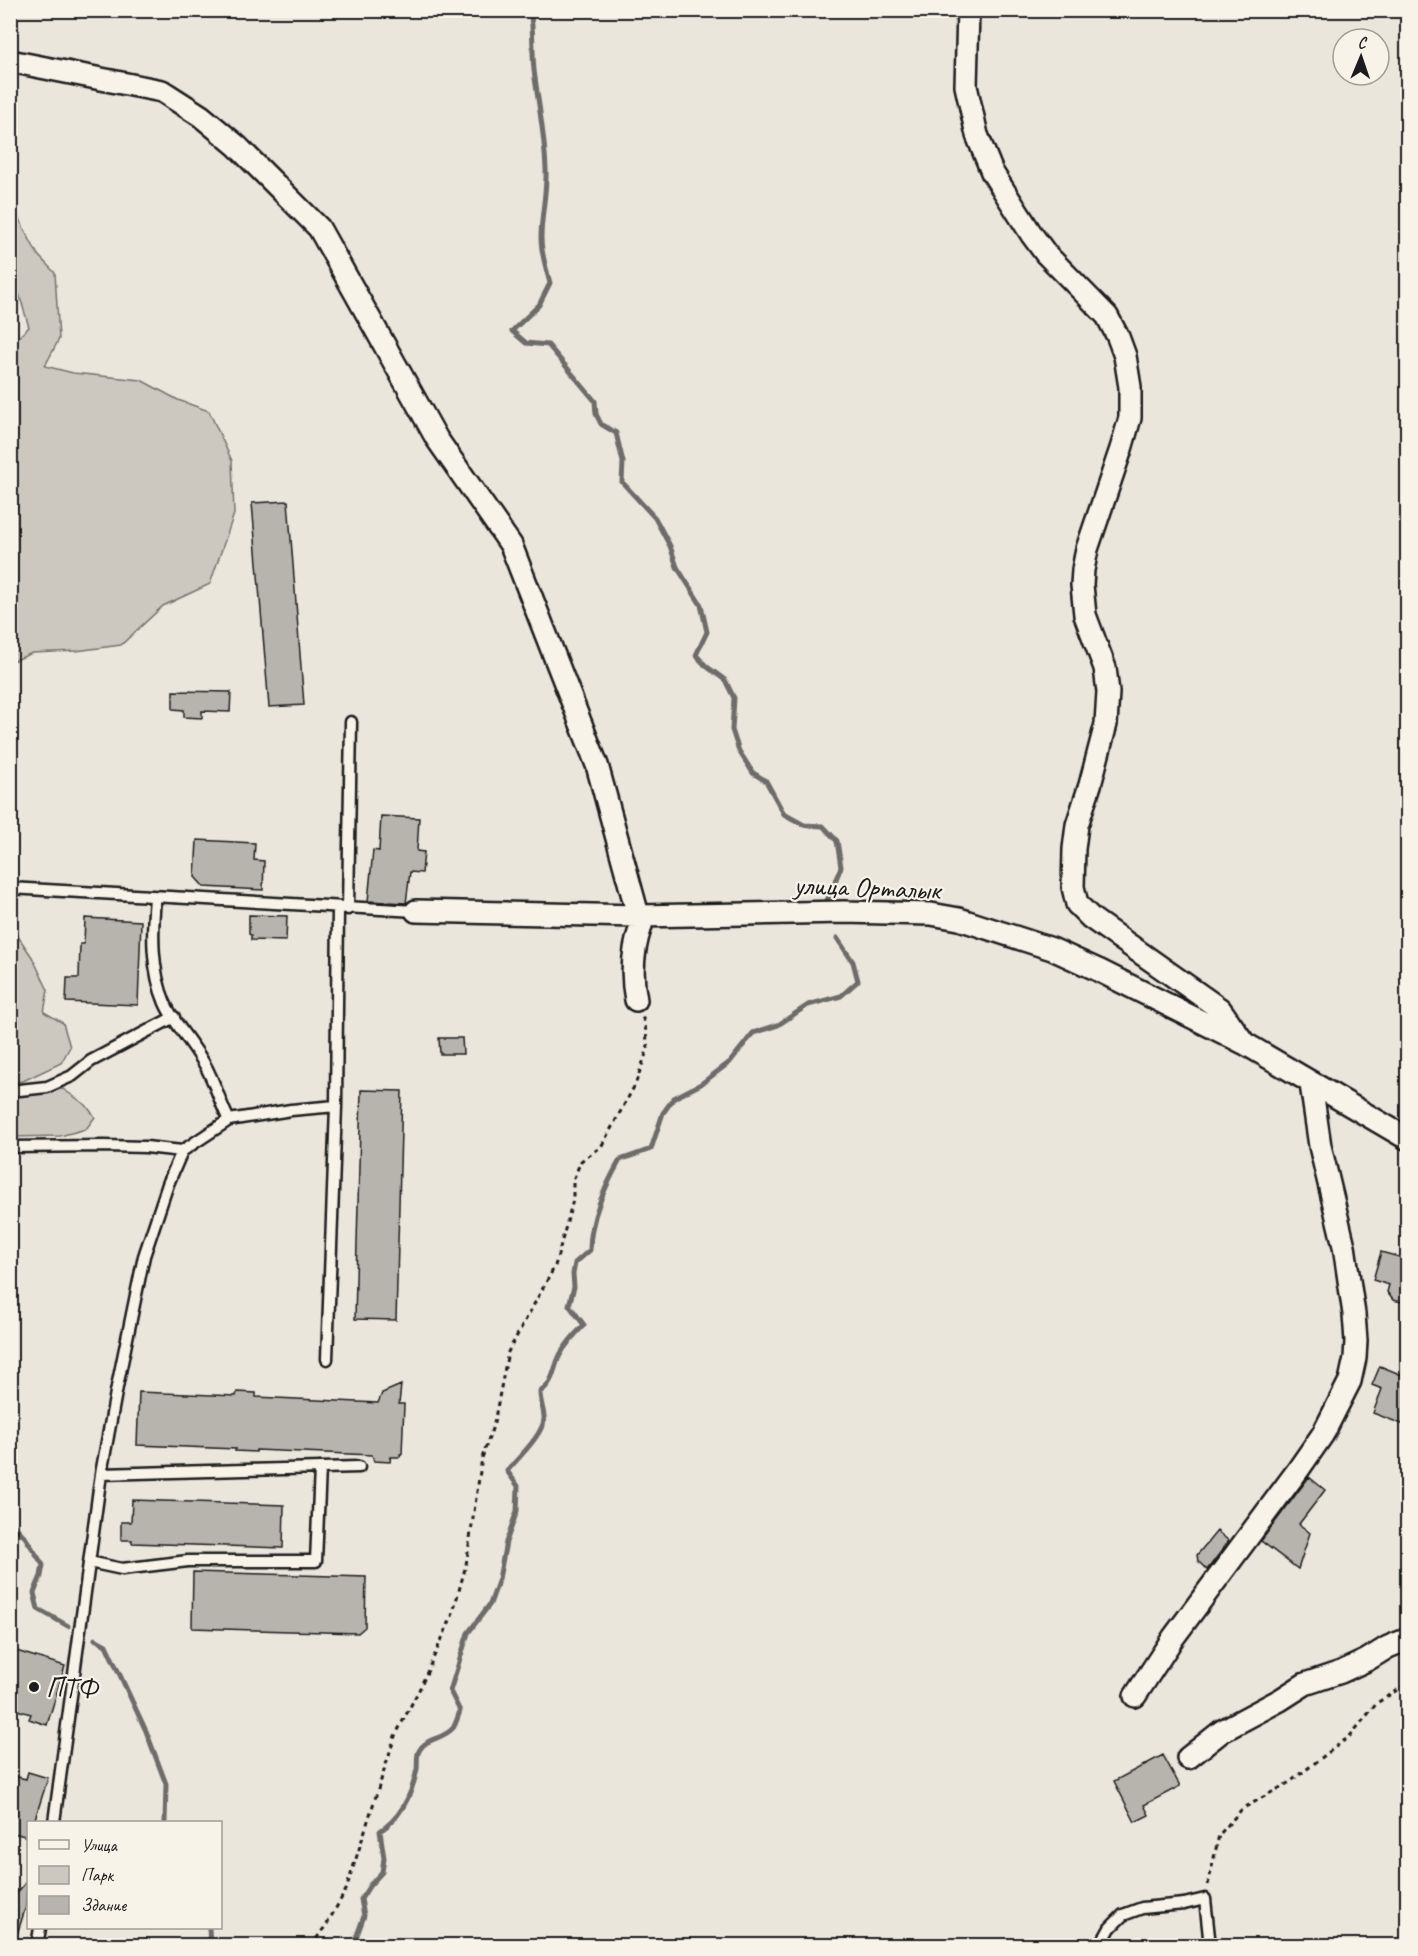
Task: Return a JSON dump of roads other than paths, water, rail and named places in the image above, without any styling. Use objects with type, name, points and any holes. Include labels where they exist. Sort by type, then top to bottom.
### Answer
[{"type":"street","points":[[968,10],[966,86],[977,135],[992,172],[1046,255],[1107,316],[1119,337],[1130,387],[1130,418],[1089,540],[1083,570],[1085,615],[1105,668],[1108,692],[1106,724],[1077,825],[1073,887],[1077,904],[1091,918],[1220,1009],[1244,1043]]},
{"type":"street","points":[[10,61],[162,91],[201,116],[237,146],[319,228],[437,439],[511,545],[597,765],[641,926],[636,941],[632,983],[636,1000]]},
{"type":"street","name":"улица Орталык","points":[[416,911],[638,916],[844,912],[931,914],[958,919],[1052,949],[1244,1043],[1407,1139]]},
{"type":"street","points":[[1135,1696],[1173,1638],[1317,1443],[1350,1381],[1355,1358],[1354,1314],[1344,1246],[1320,1146],[1311,1084]]},
{"type":"street","points":[[1188,1758],[1222,1731],[1281,1700],[1305,1684],[1341,1672],[1407,1639]]},
{"type":"lane","points":[[327,1359],[351,722]]},
{"type":"lane","points":[[10,888],[154,898],[416,911]]},
{"type":"lane","points":[[154,898],[152,928],[158,976],[165,1003],[209,1073],[218,1099],[229,1120]]},
{"type":"lane","points":[[10,1091],[47,1088],[72,1076],[91,1061],[174,1017]]},
{"type":"lane","points":[[54,1821],[102,1474],[144,1256],[168,1184],[182,1151],[229,1120],[291,1110],[336,1106]]},
{"type":"lane","points":[[10,1147],[114,1147],[182,1151]]},
{"type":"lane","points":[[102,1474],[359,1467]]},
{"type":"lane","points":[[89,1563],[122,1569],[188,1561],[316,1561],[320,1468]]},
{"type":"lane","points":[[1100,1946],[1110,1928],[1123,1915],[1142,1908],[1184,1904],[1205,1899],[1210,1946]]},
{"type":"lane","points":[[37,1946],[40,1929]]},
{"type":"waterway","points":[[530,10],[534,70],[546,170],[541,244],[550,283],[539,305],[512,331],[526,343],[548,345],[595,401],[596,414],[601,424],[616,433],[623,462],[622,482],[655,518],[670,546],[677,567],[701,605],[707,632],[696,655],[706,666],[725,680],[734,698],[732,730],[739,751],[753,773],[766,781],[784,814],[804,825],[823,826],[837,841],[841,867],[826,903]]},
{"type":"waterway","points":[[353,1946],[364,1916],[361,1899],[382,1872],[384,1858],[380,1831],[400,1812],[409,1796],[417,1769],[417,1757],[422,1746],[449,1732],[460,1711],[450,1691],[468,1633],[490,1604],[499,1579],[506,1542],[517,1511],[518,1486],[507,1471],[540,1430],[544,1416],[540,1392],[551,1380],[562,1351],[584,1325],[569,1305],[574,1287],[573,1274],[575,1263],[590,1250],[599,1203],[609,1181],[620,1160],[651,1149],[663,1113],[674,1098],[701,1084],[730,1062],[753,1033],[778,1025],[808,1005],[841,996],[858,981],[853,962],[837,938]]},
{"type":"waterway","points":[[10,1521],[25,1537],[43,1565],[34,1593],[38,1609],[68,1626]]},
{"type":"waterway","points":[[95,1639],[106,1645],[146,1731],[166,1784],[165,1821]]},
{"type":"waterway","points":[[209,1929],[210,1946]]},
{"type":"place","name":"ПТФ","points":[[34,1687]]}]
